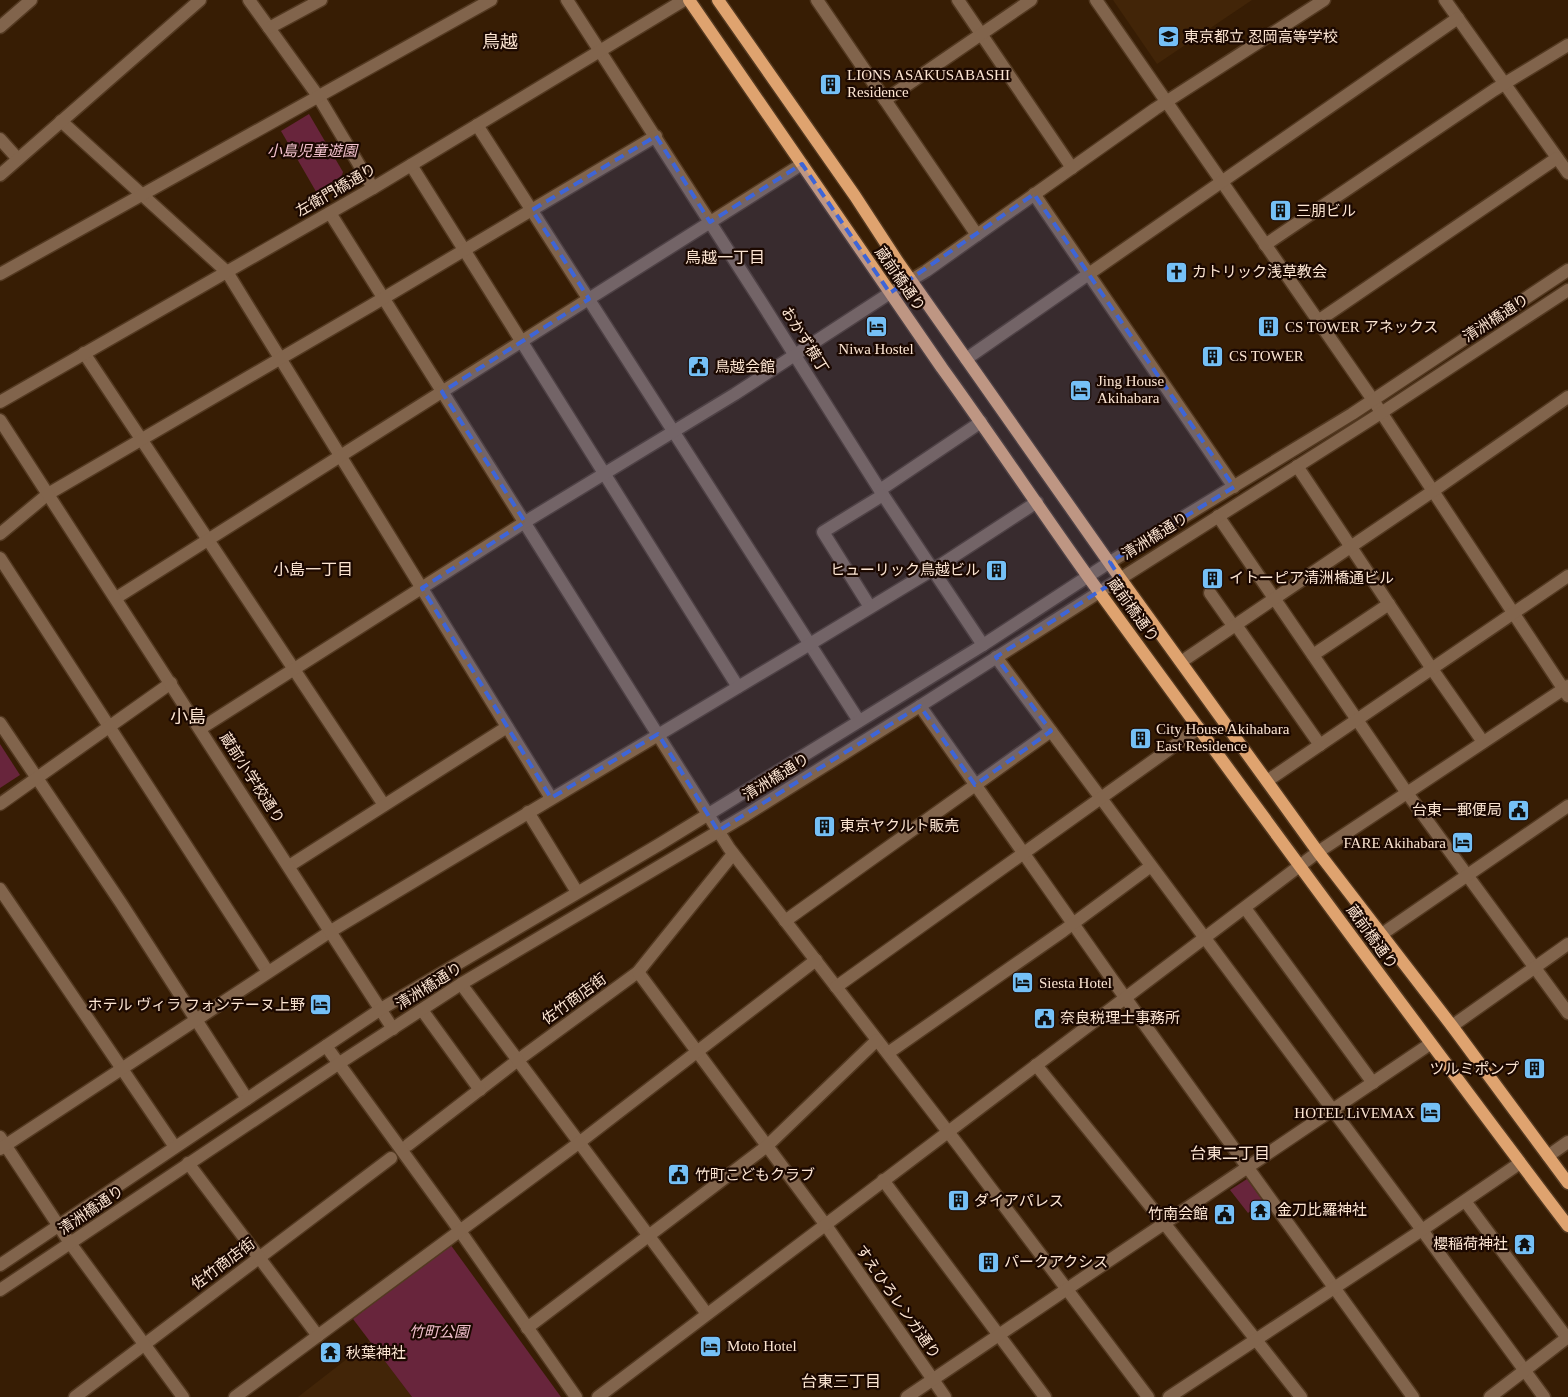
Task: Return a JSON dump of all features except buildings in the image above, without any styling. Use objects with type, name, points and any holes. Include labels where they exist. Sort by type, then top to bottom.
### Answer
[{"type":"main road","name":"蔵前橋通り","points":[[689,0],[890,293],[1088,576],[1430,1044],[1568,1226]]},
{"type":"main road","name":"蔵前橋通り","points":[[718,0],[1120,578],[1318,852],[1452,1026],[1568,1183]]},
{"type":"street","points":[[0,27],[31,0]]},
{"type":"street","points":[[0,175],[200,0]]},
{"type":"street","points":[[249,0],[318,96],[374,188]]},
{"type":"street","points":[[269,28],[321,0]]},
{"type":"street","points":[[0,274],[491,0]]},
{"type":"street","name":"おかず横丁","points":[[567,0],[656,136],[882,493],[983,645]]},
{"type":"street","name":"左衛門橋通り","points":[[0,402],[374,188],[684,0]]},
{"type":"street","points":[[817,0],[977,235]]},
{"type":"street","points":[[958,0],[1072,168]]},
{"type":"street","points":[[885,100],[1031,0]]},
{"type":"street","points":[[598,1397],[1318,852],[1483,742],[1566,690],[1373,400],[1096,0]]},
{"type":"street","points":[[200,729],[525,522],[674,432],[911,280],[1166,102],[1324,0]]},
{"type":"street","points":[[1445,0],[1568,173]]},
{"type":"street","points":[[966,359],[1458,18]]},
{"type":"street","points":[[1265,245],[1504,83],[1568,45]]},
{"type":"street","points":[[61,121],[227,272],[551,798]]},
{"type":"street","points":[[477,125],[859,721]]},
{"type":"street","points":[[0,534],[48,494],[384,298],[656,136]]},
{"type":"street","points":[[0,139],[18,159]]},
{"type":"street","points":[[1318,321],[1557,158]]},
{"type":"street","points":[[116,598],[802,164]]},
{"type":"street","points":[[411,165],[738,687]]},
{"type":"street","points":[[1034,194],[1234,487]]},
{"type":"street","points":[[330,213],[733,854],[948,1131],[1148,1397]]},
{"type":"street","name":"清洲橋通り","points":[[0,1265],[381,1009],[660,844],[983,645],[1110,562],[1373,400],[1568,270]]},
{"type":"street","name":"清洲橋通り","points":[[0,1290],[461,984],[718,831],[920,706],[1381,413],[1568,290]]},
{"type":"street","points":[[84,353],[384,806]]},
{"type":"street","points":[[1181,662],[1568,397]]},
{"type":"street","name":"蔵前小学校通り","points":[[0,420],[393,1028]]},
{"type":"street","points":[[870,607],[824,532],[981,422]]},
{"type":"street","points":[[1296,466],[1483,742]]},
{"type":"street","points":[[183,1397],[70,1243],[2,1144],[331,931],[810,644],[933,569],[1037,502]]},
{"type":"street","points":[[1218,516],[1407,793],[1568,1013]]},
{"type":"street","points":[[0,558],[268,972]]},
{"type":"street","points":[[1266,781],[1568,576]]},
{"type":"street","points":[[1210,593],[1320,744]]},
{"type":"street","points":[[1313,655],[1389,604]]},
{"type":"street","points":[[996,657],[1544,1397]]},
{"type":"street","points":[[0,804],[171,683]]},
{"type":"street","points":[[920,706],[1125,998],[1413,1397]]},
{"type":"street","points":[[0,723],[38,778],[247,1099]]},
{"type":"street","points":[[289,866],[507,727]]},
{"type":"street","points":[[836,987],[1199,728]]},
{"type":"street","points":[[785,921],[1051,731]]},
{"type":"street","points":[[1382,934],[1568,806]]},
{"type":"street","points":[[528,812],[577,892]]},
{"type":"street","name":"佐竹商店街","points":[[408,1145],[518,1060],[638,972],[733,854]]},
{"type":"street","points":[[888,1053],[1073,924],[1151,866]]},
{"type":"street","points":[[0,889],[175,1147]]},
{"type":"street","points":[[1245,908],[1373,1083]]},
{"type":"street","points":[[1452,1026],[1568,944]]},
{"type":"street","points":[[235,1397],[580,1142],[816,960]]},
{"type":"street","name":"すえひろレンガ通り","points":[[638,972],[825,1224],[945,1397]]},
{"type":"street","points":[[461,984],[707,1314]]},
{"type":"street","points":[[422,1010],[480,1090]]},
{"type":"street","points":[[527,1328],[767,1146],[877,1040]]},
{"type":"street","points":[[907,1397],[1430,1044]]},
{"type":"street","points":[[326,1046],[459,1230],[576,1397]]},
{"type":"street","points":[[1036,1065],[1301,1397]]},
{"type":"street","points":[[1548,1156],[1568,1142]]},
{"type":"street","name":"佐竹商店街","points":[[75,1397],[391,1158]]},
{"type":"street","points":[[1169,1397],[1520,1163]]},
{"type":"street","points":[[188,1164],[318,1336]]},
{"type":"street","points":[[883,1180],[1045,1397]]},
{"type":"street","points":[[1465,1201],[1567,1337],[1490,1397]]},
{"type":"highlighted area","points":[[656,136],[710,222],[802,164],[890,293],[1034,194],[1234,487],[1110,562],[1120,578],[996,657],[1051,731],[975,785],[920,706],[718,831],[658,734],[551,798],[422,588],[525,522],[442,392],[589,299],[532,210]]},
{"type":"shaded area","name":"東京都立 忍岡高等学校","points":[[1113,0],[1252,0],[1157,64]]},
{"type":"shaded area","points":[[370,1341],[412,1397],[298,1397]]},
{"type":"green space","name":"小島児童遊園","points":[[309,114],[343,172],[340,182],[318,195],[281,131]]},
{"type":"green space","points":[[0,744],[20,775],[0,788]]},
{"type":"green space","points":[[1247,1179],[1263,1201],[1248,1213],[1230,1190]]},
{"type":"green space","name":"竹町公園","points":[[450,1244],[561,1397],[412,1397],[353,1319]]},
{"type":"place","name":"東京都立 忍岡高等学校","points":[[1168,37]]},
{"type":"place","name":"LIONS ASAKUSABASHI Residence","points":[[831,84]]},
{"type":"place","name":"三朋ビル","points":[[1280,211]]},
{"type":"place","name":"カトリック浅草教会","points":[[1176,272]]},
{"type":"place","name":"Niwa Hostel","points":[[876,326]]},
{"type":"place","name":"CS TOWER アネックス","points":[[1269,327]]},
{"type":"place","name":"CS TOWER","points":[[1213,356]]},
{"type":"place","name":"鳥越会館","points":[[699,367]]},
{"type":"place","name":"Jing House Akihabara","points":[[1081,390]]},
{"type":"place","name":"ヒューリック鳥越ビル","points":[[996,570]]},
{"type":"place","name":"イトーピア清洲橋通ビル","points":[[1213,578]]},
{"type":"place","name":"City House Akihabara East Residence","points":[[1140,738]]},
{"type":"place","name":"台東一郵便局","points":[[1518,810]]},
{"type":"place","name":"東京ヤクルト販売","points":[[824,826]]},
{"type":"place","name":"FARE Akihabara","points":[[1462,843]]},
{"type":"place","name":"Siesta Hotel","points":[[1023,983]]},
{"type":"place","name":"ホテル ヴィラ フォンテーヌ上野","points":[[321,1005]]},
{"type":"place","name":"奈良税理士事務所","points":[[1044,1018]]},
{"type":"place","name":"ツルミポンプ","points":[[1535,1069]]},
{"type":"place","name":"HOTEL LiVEMAX","points":[[1431,1113]]},
{"type":"place","name":"竹町こどもクラブ","points":[[679,1175]]},
{"type":"place","name":"ダイアパレス","points":[[958,1201]]},
{"type":"place","name":"金刀比羅神社","points":[[1261,1210]]},
{"type":"place","name":"竹南会館","points":[[1224,1214]]},
{"type":"place","name":"櫻稲荷神社","points":[[1524,1244]]},
{"type":"place","name":"パークアクシス","points":[[988,1262]]},
{"type":"place","name":"Moto Hotel","points":[[711,1346]]},
{"type":"place","name":"秋葉神社","points":[[330,1353]]},
{"type":"district","name":"鳥越","points":[[500,42]]},
{"type":"district","name":"鳥越一丁目","points":[[725,257]]},
{"type":"district","name":"小島一丁目","points":[[313,569]]},
{"type":"district","name":"小島","points":[[188,717]]},
{"type":"district","name":"台東二丁目","points":[[1230,1153]]},
{"type":"district","name":"台東三丁目","points":[[841,1381]]}]
